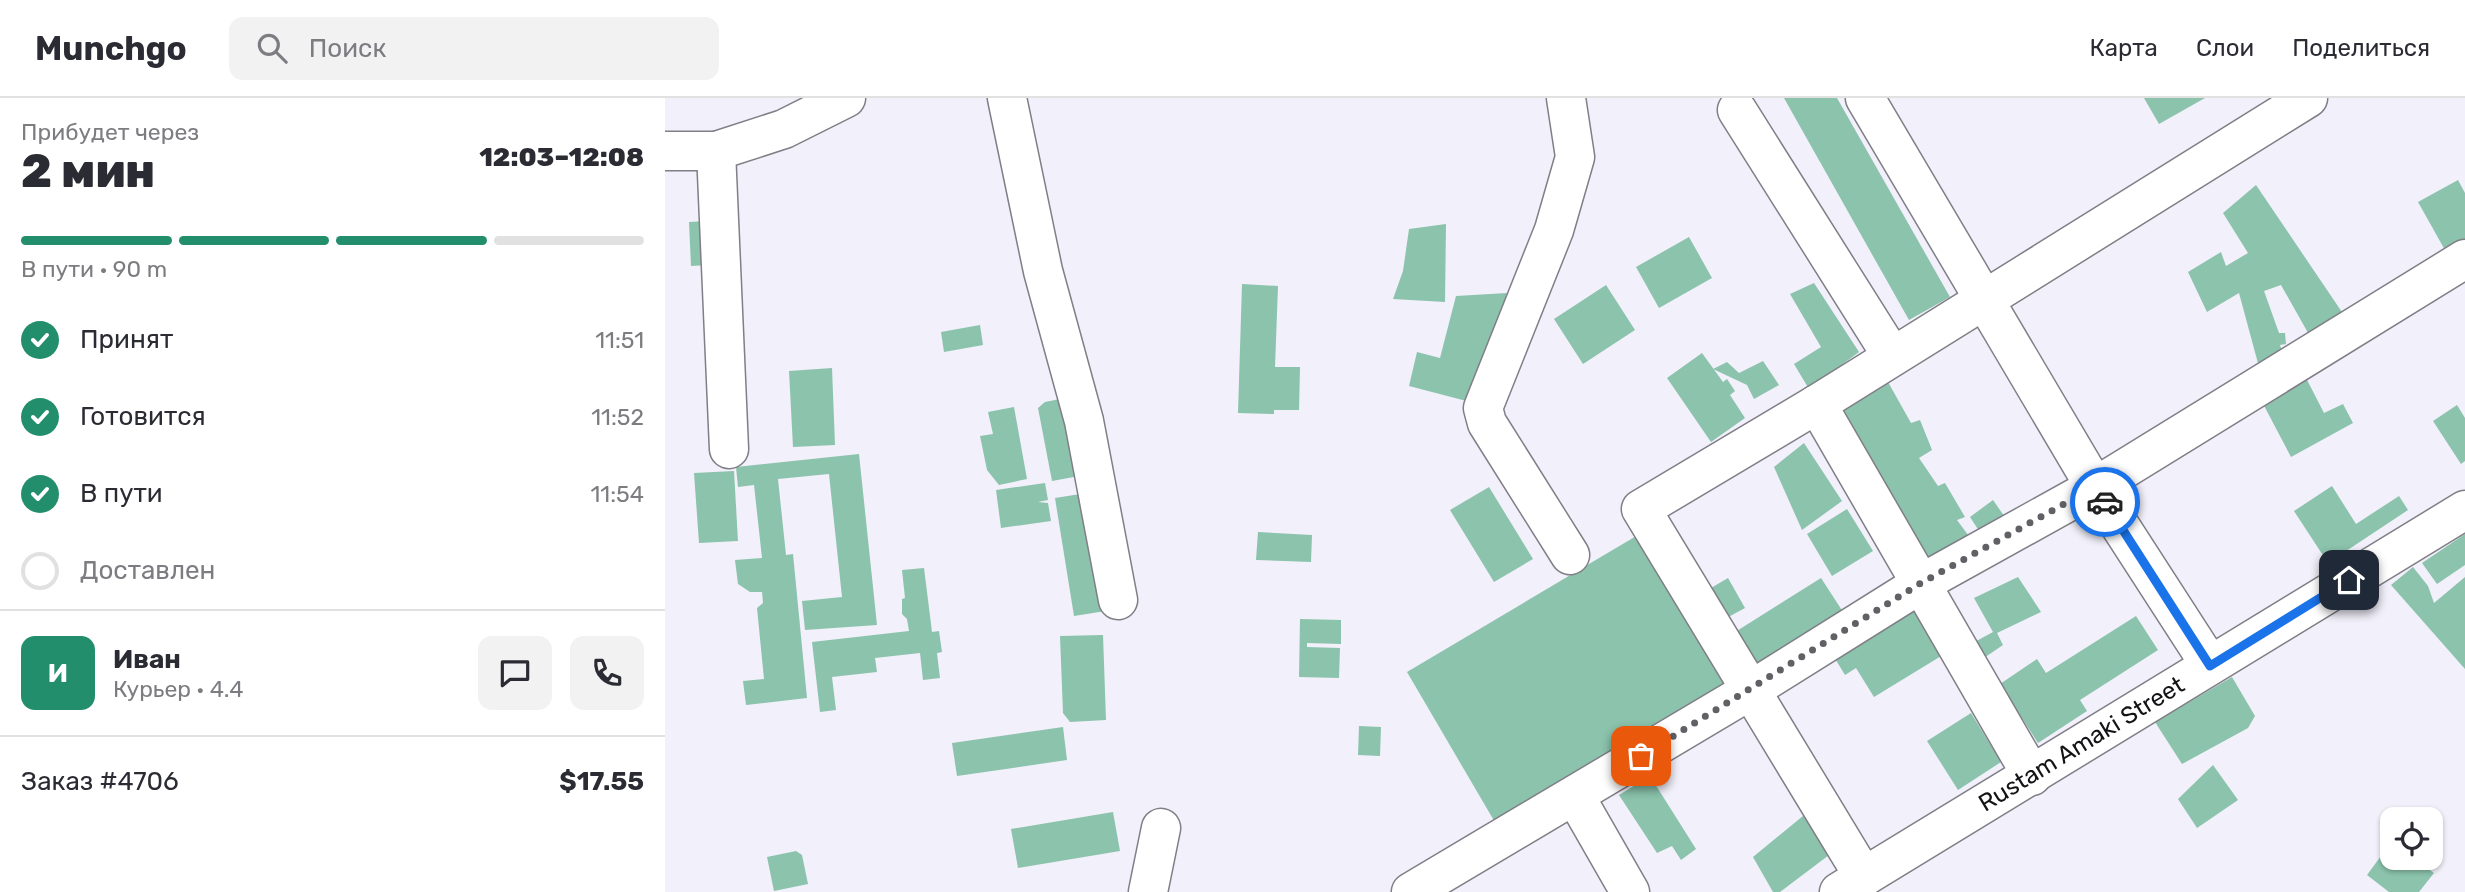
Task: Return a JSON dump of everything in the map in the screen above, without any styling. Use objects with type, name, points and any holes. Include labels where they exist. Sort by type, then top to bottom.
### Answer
[{"type":"street","points":[[665,151],[716,151],[784,130],[846,98]]},
{"type":"street","points":[[1007,98],[1044,271],[1084,421],[1118,600]]},
{"type":"street","points":[[1566,98],[1575,157],[1554,230],[1483,408],[1487,423],[1570,555]]},
{"type":"street","points":[[1865,98],[2095,487],[2210,666]]},
{"type":"street","points":[[1851,884],[1751,690],[1641,509],[1817,404],[2308,98]]},
{"type":"street","points":[[1737,110],[1892,356]]},
{"type":"street","points":[[716,151],[729,449]]},
{"type":"street","points":[[1411,892],[1751,690],[1921,583],[2095,487],[2465,260]]},
{"type":"street","points":[[1817,404],[2032,776]]},
{"type":"street","name":"Rustam Amaki Street","points":[[1851,884],[2465,510]]},
{"type":"street","points":[[1575,796],[1630,892]]},
{"type":"street","points":[[1147,892],[1161,828]]},
{"type":"building","points":[[1784,98],[1837,98],[1950,297],[1909,320]]},
{"type":"building","points":[[2144,98],[2205,98],[2159,124]]},
{"type":"building","points":[[2458,180],[2465,193],[2465,251],[2450,259],[2418,202]]},
{"type":"building","points":[[2256,185],[2346,318],[2312,340],[2281,285],[2264,291],[2279,333],[2285,333],[2286,344],[2280,345],[2286,363],[2259,367],[2239,293],[2207,312],[2188,272],[2221,252],[2226,266],[2248,253],[2223,213]]},
{"type":"building","points":[[722,220],[725,264],[691,266],[689,222]]},
{"type":"building","points":[[1446,224],[1445,302],[1393,299],[1403,271],[1409,229]]},
{"type":"building","points":[[1689,237],[1712,278],[1659,308],[1636,267]]},
{"type":"building","points":[[1814,283],[1859,352],[1809,389],[1794,364],[1821,347],[1790,294]]},
{"type":"building","points":[[1242,284],[1278,286],[1275,367],[1300,367],[1299,410],[1274,410],[1274,414],[1238,413]]},
{"type":"building","points":[[1606,285],[1635,330],[1583,364],[1554,319]]},
{"type":"building","points":[[1507,293],[1478,404],[1409,386],[1417,352],[1440,358],[1456,296]]},
{"type":"building","points":[[980,325],[983,345],[944,352],[941,332]]},
{"type":"building","points":[[1702,353],[1723,382],[1727,379],[1735,391],[1730,395],[1745,418],[1711,442],[1667,378]]},
{"type":"building","points":[[1763,361],[1779,385],[1754,399],[1747,385],[1713,369],[1727,362],[1739,373]]},
{"type":"building","points":[[832,368],[835,445],[793,447],[789,371]]},
{"type":"building","points":[[2304,374],[2324,413],[2343,404],[2353,423],[2291,457],[2260,398]]},
{"type":"building","points":[[1888,382],[1911,423],[1920,420],[1932,450],[1919,458],[1938,486],[1945,483],[1965,517],[1957,520],[1974,543],[1929,568],[1833,414]]},
{"type":"building","points":[[1075,396],[1090,474],[1052,481],[1038,408],[1045,402]]},
{"type":"building","points":[[2457,405],[2465,418],[2465,461],[2461,464],[2433,421]]},
{"type":"building","points":[[1014,407],[1027,479],[999,485],[987,470],[980,436],[993,434],[988,412]]},
{"type":"building","points":[[1804,443],[1842,501],[1802,530],[1774,467]]},
{"type":"building","points":[[859,454],[877,625],[805,630],[802,601],[842,597],[829,474],[778,479],[786,555],[793,554],[807,698],[746,705],[743,681],[764,679],[757,608],[763,603],[762,592],[750,592],[738,584],[735,560],[762,558],[754,485],[738,487],[736,467]]},
{"type":"building","points":[[734,471],[738,541],[699,543],[694,473]]},
{"type":"building","points":[[1045,483],[1048,500],[1038,502],[1048,503],[1051,521],[1001,528],[996,490]]},
{"type":"building","points":[[2332,486],[2356,524],[2399,496],[2408,510],[2328,563],[2294,511]]},
{"type":"building","points":[[1489,487],[1533,559],[1494,582],[1450,510]]},
{"type":"building","points":[[1093,492],[1112,610],[1074,616],[1055,498]]},
{"type":"building","points":[[1993,500],[2009,523],[1983,537],[1970,517]]},
{"type":"building","points":[[1847,509],[1873,551],[1832,576],[1807,534]]},
{"type":"building","points":[[1258,532],[1312,535],[1311,562],[1256,560]]},
{"type":"building","points":[[1643,532],[1733,685],[1496,824],[1407,672]]},
{"type":"building","points":[[2465,534],[2465,565],[2437,584],[2422,563]]},
{"type":"building","points":[[2413,567],[2428,586],[2434,603],[2465,577],[2465,669],[2391,585]]},
{"type":"building","points":[[924,568],[932,632],[939,631],[942,652],[937,653],[940,678],[923,680],[920,653],[875,658],[877,672],[832,677],[836,710],[820,712],[812,642],[909,631],[907,619],[902,614],[902,599],[905,598],[902,570]]},
{"type":"building","points":[[2018,577],[2041,612],[1997,633],[2003,645],[1978,662],[1969,645],[1993,632],[1974,598]]},
{"type":"building","points":[[1728,578],[1745,608],[1719,622],[1699,595]]},
{"type":"building","points":[[1821,578],[1847,618],[1755,676],[1732,634]]},
{"type":"building","points":[[1920,598],[1951,650],[1874,697],[1856,668],[1845,675],[1831,652]]},
{"type":"building","points":[[2136,616],[2158,650],[2080,700],[2087,711],[2038,743],[2000,684],[2037,659],[2046,673]]},
{"type":"building","points":[[1300,619],[1341,620],[1341,644],[1307,643],[1307,647],[1340,648],[1339,678],[1299,677]]},
{"type":"building","points":[[1103,635],[1106,720],[1070,722],[1063,713],[1060,636]]},
{"type":"building","points":[[2232,677],[2255,716],[2248,728],[2182,764],[2155,722]]},
{"type":"building","points":[[1971,713],[2001,762],[1958,790],[1927,741]]},
{"type":"building","points":[[1359,726],[1381,727],[1380,756],[1358,755]]},
{"type":"building","points":[[1063,727],[1067,760],[957,776],[952,743]]},
{"type":"building","points":[[2213,765],[2238,800],[2197,828],[2178,799]]},
{"type":"building","points":[[1650,776],[1696,849],[1681,860],[1672,846],[1657,853],[1619,795]]},
{"type":"building","points":[[1809,811],[1837,849],[1780,892],[1773,892],[1753,857]]},
{"type":"building","points":[[1113,812],[1120,851],[1018,868],[1011,829]]},
{"type":"building","points":[[796,851],[802,855],[808,884],[774,891],[767,857]]},
{"type":"building","points":[[2380,857],[2380,870],[2430,870],[2434,873],[2419,892],[2389,892],[2367,875]]},
{"type":"way so far","points":[[1641,756],[1921,583],[2095,487],[2105,502]]},
{"type":"route","points":[[2105,502],[2210,666],[2349,580]]}]
